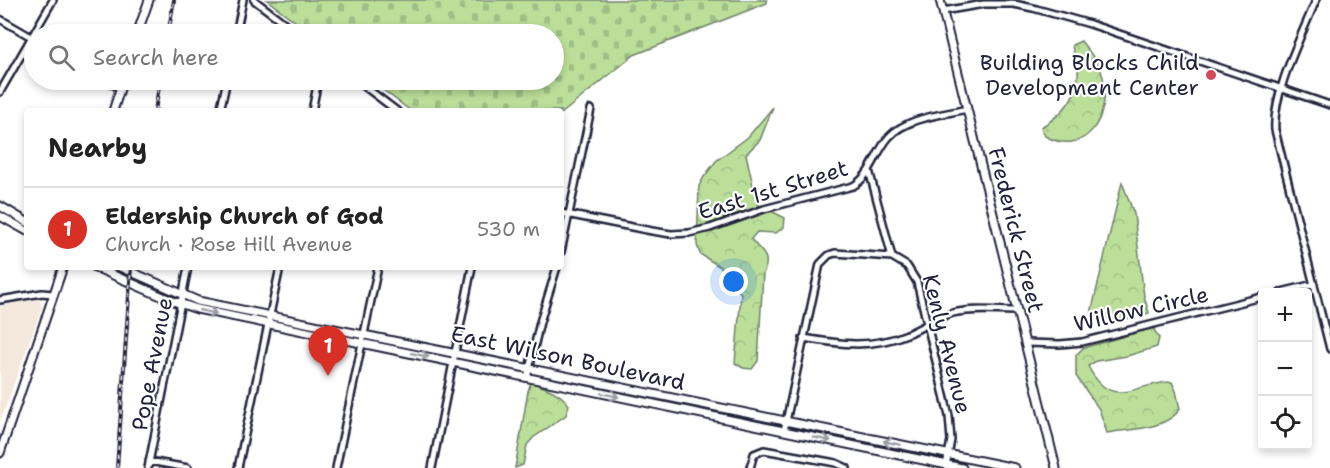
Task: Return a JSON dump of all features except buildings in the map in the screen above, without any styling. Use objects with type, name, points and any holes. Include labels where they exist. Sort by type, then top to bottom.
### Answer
[{"type":"main road","points":[[140,24],[148,0]]},
{"type":"main road","name":"Frederick Street","points":[[940,0],[1056,468]]},
{"type":"main road","points":[[113,108],[119,90]]},
{"type":"main road","points":[[0,206],[24,220]]},
{"type":"main road","points":[[0,216],[24,229]]},
{"type":"main road","points":[[0,453],[62,270]]},
{"type":"main road","name":"East Wilson Boulevard","points":[[102,270],[180,304],[268,325],[962,468]]},
{"type":"main road","name":"East Wilson Boulevard","points":[[126,270],[198,301],[1014,468]]},
{"type":"street","points":[[40,24],[53,0]]},
{"type":"street","points":[[238,24],[243,0]]},
{"type":"street","points":[[254,0],[286,24]]},
{"type":"street","points":[[1316,0],[1281,88],[1274,116],[1275,130],[1330,349]]},
{"type":"street","points":[[943,11],[984,4],[1014,4],[1033,8],[1090,24],[1330,105]]},
{"type":"street","points":[[0,19],[24,33]]},
{"type":"street","points":[[0,92],[24,53]]},
{"type":"street","points":[[221,108],[225,90]]},
{"type":"street","points":[[313,108],[316,90]]},
{"type":"street","points":[[369,90],[393,108]]},
{"type":"street","points":[[564,238],[591,108]]},
{"type":"street","name":"East 1st Street","points":[[564,213],[671,234],[710,228],[781,204],[852,186],[864,178],[888,137],[900,128],[967,109]]},
{"type":"street","name":"Kenly Avenue","points":[[869,170],[892,256],[907,266],[917,282],[949,416],[951,429],[946,466]]},
{"type":"street","points":[[784,431],[817,271],[824,259],[835,254],[892,256]]},
{"type":"street","name":"Pope Avenue","points":[[148,468],[187,270]]},
{"type":"street","points":[[238,468],[279,270]]},
{"type":"street","points":[[336,468],[377,270]]},
{"type":"street","points":[[432,468],[471,270]]},
{"type":"street","points":[[527,378],[540,322],[556,270]]},
{"type":"street","points":[[1298,288],[1314,284]]},
{"type":"street","points":[[0,300],[42,293],[53,294]]},
{"type":"street","name":"Willow Circle","points":[[1026,343],[1082,342],[1258,298]]},
{"type":"street","points":[[803,338],[838,344],[867,344],[894,339],[942,317],[962,311],[1017,310]]},
{"type":"street","points":[[750,468],[754,454],[765,450],[836,463],[847,468]]},
{"type":"street","points":[[149,461],[188,468]]},
{"type":"shaded area","points":[[39,299],[42,307],[0,422],[0,306]]},
{"type":"green space","points":[[267,0],[767,0],[767,3],[634,55],[564,112],[564,108],[407,108],[383,90],[564,90],[564,24],[299,24]]},
{"type":"green space","points":[[1081,41],[1102,72],[1105,91],[1103,105],[1093,129],[1084,137],[1073,142],[1060,142],[1045,136],[1041,127],[1064,109],[1074,93],[1078,74],[1072,45]]},
{"type":"green space","points":[[773,107],[760,140],[746,154],[757,204],[785,218],[784,227],[776,233],[757,232],[751,239],[766,258],[758,361],[752,369],[743,368],[735,363],[741,294],[725,270],[700,254],[697,245],[699,186],[716,161],[748,137]]},
{"type":"green space","points":[[1122,182],[1134,214],[1144,296],[1149,313],[1122,320],[1092,319],[1092,309]]},
{"type":"green space","points":[[1153,328],[1159,338],[1157,347],[1127,356],[1096,361],[1088,366],[1097,380],[1106,388],[1116,392],[1172,382],[1180,409],[1174,416],[1157,425],[1107,433],[1099,409],[1076,376],[1076,355],[1083,348]]},
{"type":"green space","points":[[531,382],[557,394],[569,405],[566,415],[533,438],[527,445],[523,465],[515,468],[528,391]]},
{"type":"railway","points":[[170,24],[174,0]]},
{"type":"railway","points":[[155,108],[158,90]]},
{"type":"railway","points":[[117,468],[131,270]]},
{"type":"place","name":"Building Blocks Child Development Center","points":[[1211,75]]},
{"type":"place","name":"Eldership Church of God","points":[[328,376]]}]
